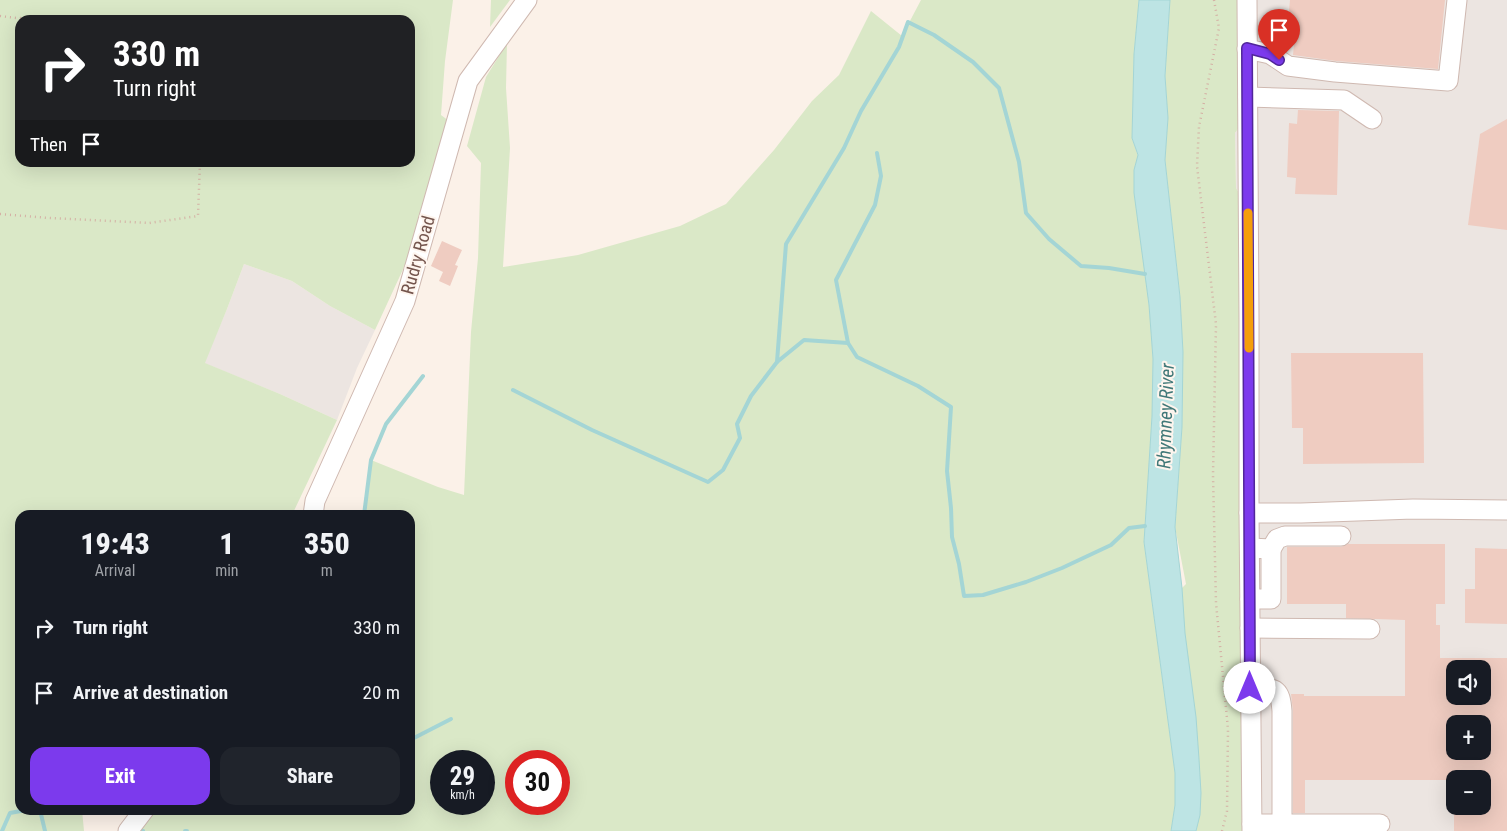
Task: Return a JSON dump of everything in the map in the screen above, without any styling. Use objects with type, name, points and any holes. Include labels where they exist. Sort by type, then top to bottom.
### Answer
[{"type":"street","name":"Rudry Road","points":[[314,510],[315,501],[405,300],[468,82],[527,0]]},
{"type":"street","points":[[1247,0],[1248,513],[1250,548],[1252,827],[1282,824],[1380,824]]},
{"type":"street","points":[[1247,48],[1270,54],[1288,66],[1448,81],[1457,0]]},
{"type":"street","points":[[1248,97],[1344,100],[1372,119]]},
{"type":"street","points":[[1248,513],[1413,509],[1507,510]]},
{"type":"street","points":[[1250,599],[1271,599],[1271,549],[1276,539],[1280,537],[1342,536]]},
{"type":"street","points":[[1250,548],[1271,549]]},
{"type":"street","points":[[1250,628],[1370,629]]},
{"type":"street","points":[[1250,688],[1269,689],[1277,691],[1281,695],[1282,824]]},
{"type":"street","points":[[128,831],[140,815]]},
{"type":"path","points":[[1214,0],[1219,28],[1198,126],[1197,166],[1216,324],[1213,475],[1216,593],[1228,729],[1227,811],[1222,831]]},
{"type":"path","points":[[0,16],[15,18]]},
{"type":"path","points":[[0,214],[150,224],[198,216],[200,167]]},
{"type":"shaded area","points":[[1243,0],[1507,0],[1507,831],[1246,831],[1244,202],[1236,188],[1235,133],[1243,122]]},
{"type":"shaded area","points":[[244,264],[292,281],[330,306],[375,330],[357,368],[337,420],[204,363]]},
{"type":"green space","points":[[0,0],[453,0],[445,61],[441,115],[449,121],[432,171],[405,265],[375,330],[330,306],[292,281],[244,264],[205,363],[337,420],[294,510],[15,510],[15,815],[82,815],[84,831],[0,831]]},
{"type":"green space","points":[[491,0],[510,0],[490,27]]},
{"type":"green space","points":[[921,0],[1139,0],[1134,54],[1132,138],[1138,156],[1134,170],[1153,359],[1152,416],[1144,542],[1175,773],[1175,805],[1171,831],[121,831],[139,815],[415,815],[415,510],[365,510],[371,460],[438,487],[464,495],[471,332],[478,258],[481,163],[467,146],[486,77],[507,43],[506,88],[510,148],[503,267],[578,255],[680,226],[726,204],[774,150],[812,101],[839,75],[871,11],[902,36]]},
{"type":"green space","points":[[1170,0],[1243,0],[1243,122],[1235,133],[1236,188],[1244,202],[1246,831],[1196,831],[1200,789],[1197,733],[1184,623],[1182,588],[1186,584],[1175,527],[1182,427],[1183,352],[1180,297],[1165,160],[1168,118],[1165,76]]},
{"type":"water","name":"Rhymney River","points":[[1139,0],[1170,0],[1165,76],[1168,118],[1165,160],[1180,297],[1183,352],[1182,427],[1175,527],[1199,759],[1201,793],[1200,815],[1196,831],[1171,831],[1175,805],[1175,773],[1144,542],[1152,416],[1153,359],[1149,305],[1134,193],[1134,170],[1138,155],[1132,138],[1134,54]]},
{"type":"building","points":[[1290,0],[1445,0],[1438,69],[1336,61],[1293,55],[1294,45],[1286,44]]},
{"type":"building","points":[[1298,110],[1339,111],[1337,195],[1295,194],[1296,178],[1287,177],[1289,123],[1297,124]]},
{"type":"building","points":[[1507,119],[1507,230],[1468,225],[1480,134]]},
{"type":"building","points":[[442,241],[462,250],[455,265],[458,266],[450,286],[439,281],[443,272],[431,266]]},
{"type":"building","points":[[1291,353],[1423,353],[1424,463],[1303,464],[1303,428],[1292,428]]},
{"type":"building","points":[[1348,544],[1445,544],[1445,604],[1436,604],[1436,625],[1440,625],[1440,658],[1507,658],[1507,831],[1454,831],[1454,815],[1491,815],[1491,770],[1446,770],[1446,780],[1305,780],[1305,813],[1293,813],[1293,711],[1291,694],[1304,694],[1304,696],[1405,696],[1405,620],[1346,618],[1346,604],[1287,604],[1287,547],[1341,547]]},
{"type":"building","points":[[1475,548],[1507,549],[1507,624],[1465,623],[1465,589],[1475,589]]},
{"type":"waterway","points":[[1145,274],[1081,266],[1049,239],[1026,213],[1019,162],[999,88],[973,62],[934,35],[908,22],[899,47],[861,111],[844,148],[786,244],[777,362],[804,340],[848,343],[857,357],[918,386],[951,407],[947,471],[952,537],[964,596],[983,595],[1026,582],[1062,568],[1111,545],[1129,528],[1145,526]]},
{"type":"waterway","points":[[848,343],[836,280],[875,205],[881,176],[877,153]]},
{"type":"waterway","points":[[513,390],[592,430],[708,482],[723,470],[740,438],[737,424],[751,396],[777,362]]},
{"type":"waterway","points":[[365,510],[371,460],[386,424],[423,376]]},
{"type":"waterway","points":[[415,737],[451,719]]},
{"type":"waterway","points":[[2,831],[10,813],[15,812]]},
{"type":"waterway","points":[[41,815],[45,831]]},
{"type":"waterway","points":[[135,829],[143,831]]},
{"type":"slow traffic","points":[[1248,213],[1249,348]]},
{"type":"route","points":[[1250,688],[1247,48],[1270,54],[1279,60]]}]
